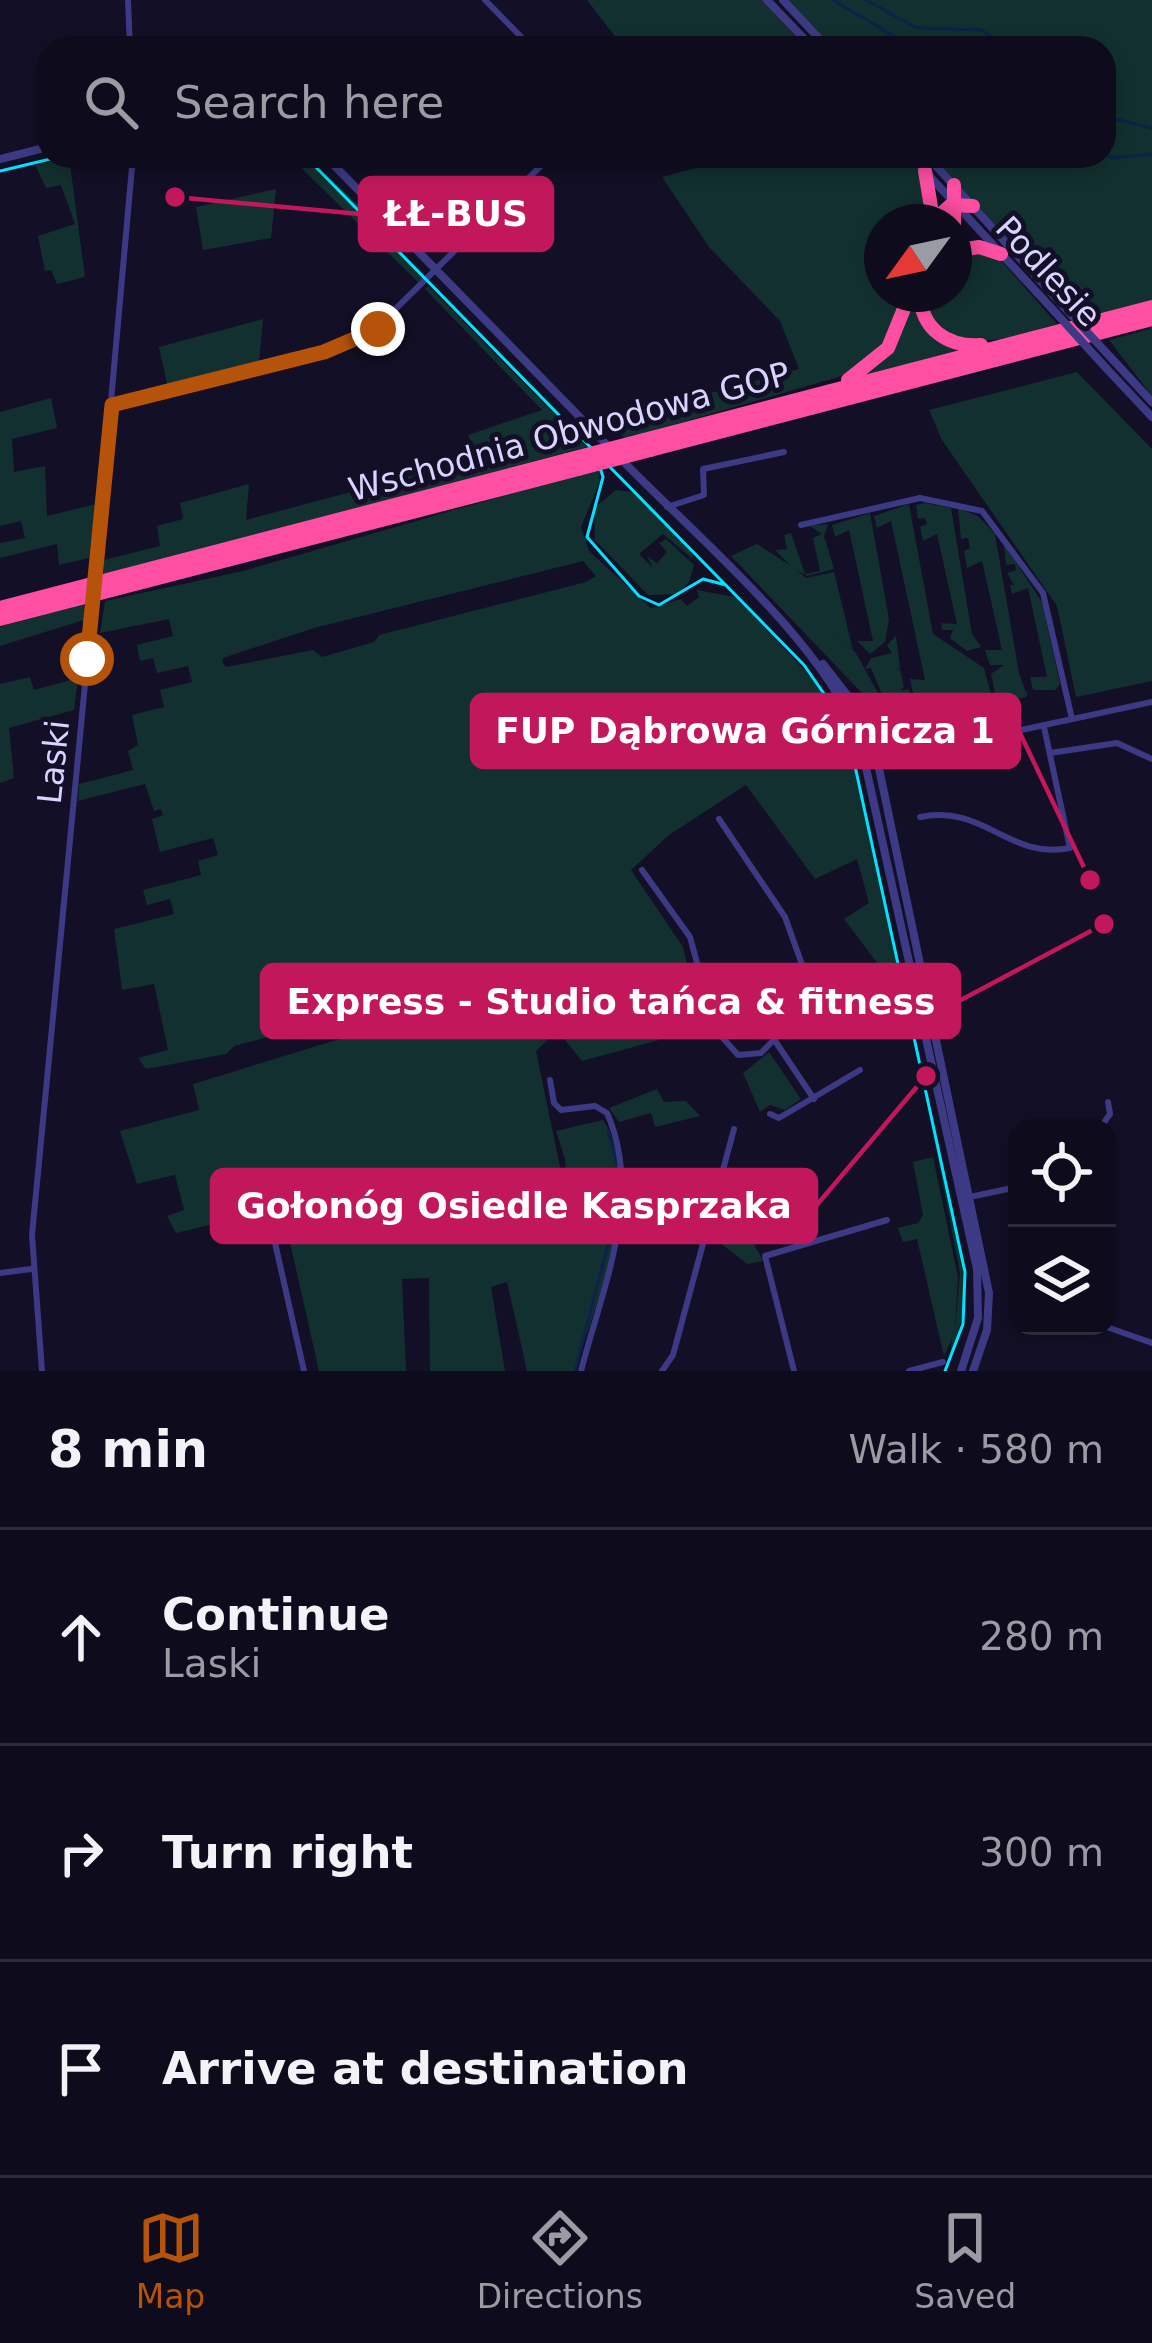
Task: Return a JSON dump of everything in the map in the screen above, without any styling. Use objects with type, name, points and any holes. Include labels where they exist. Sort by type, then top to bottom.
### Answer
[{"type":"highway","points":[[926,168],[931,204]]},
{"type":"highway","points":[[954,185],[964,204]]},
{"type":"highway","points":[[972,248],[1001,254]]},
{"type":"highway","name":"Wschodnia Obwodowa GOP","points":[[647,445],[822,393],[1152,307]]},
{"type":"highway","points":[[822,393],[878,361],[893,340],[903,312]]},
{"type":"highway","points":[[923,312],[925,320],[946,339],[972,346],[1010,344]]},
{"type":"highway","name":"Wschodnia Obwodowa GOP","points":[[0,620],[647,445],[1152,319]]},
{"type":"highway","name":"Wschodnia Obwodowa GOP","points":[[0,608],[572,465]]},
{"type":"street","points":[[128,0],[130,36]]},
{"type":"street","points":[[485,0],[520,36]]},
{"type":"street","points":[[767,0],[802,36]]},
{"type":"street","points":[[783,0],[817,36]]},
{"type":"street","points":[[0,159],[36,150]]},
{"type":"street","name":"Laski","points":[[41,1371],[31,1269],[132,168]]},
{"type":"street","points":[[337,168],[839,681],[870,737],[917,1000],[967,1197],[979,1300],[961,1371]]},
{"type":"street","points":[[112,405],[367,337],[539,168]]},
{"type":"street","name":"Podlesie","points":[[930,168],[963,204]]},
{"type":"street","name":"Podlesie","points":[[931,168],[954,185]]},
{"type":"street","name":"Podlesie","points":[[972,214],[1152,418]]},
{"type":"street","name":"Podlesie","points":[[972,215],[1001,254],[1152,402]]},
{"type":"street","points":[[668,507],[704,495],[703,469],[784,452]]},
{"type":"street","points":[[801,524],[920,498],[982,511],[1043,592],[1072,719]]},
{"type":"street","points":[[803,647],[844,702],[882,780],[990,1302],[973,1371]]},
{"type":"street","points":[[872,760],[892,762],[942,746],[1152,702]]},
{"type":"street","points":[[920,817],[955,812],[1033,850],[1070,848],[1044,725]]},
{"type":"street","points":[[870,737],[889,751]]},
{"type":"street","points":[[1050,753],[1118,743],[1152,759]]},
{"type":"street","points":[[872,760],[889,751],[942,746]]},
{"type":"street","points":[[882,780],[892,762]]},
{"type":"street","points":[[719,819],[783,914],[818,1010]]},
{"type":"street","points":[[642,870],[692,941],[718,1036],[734,1053],[747,1057],[774,1040],[797,1016],[818,1010],[850,1018],[929,996]]},
{"type":"street","points":[[751,981],[774,1040],[814,1100]]},
{"type":"street","points":[[770,1114],[779,1118],[860,1070]]},
{"type":"street","points":[[550,1080],[554,1103],[561,1109],[595,1106],[607,1113],[623,1183],[620,1219],[580,1371]]},
{"type":"street","points":[[1106,1119],[1108,1102]]},
{"type":"street","points":[[662,1371],[673,1354],[734,1129]]},
{"type":"street","points":[[967,1197],[1008,1189]]},
{"type":"street","points":[[268,1212],[304,1371]]},
{"type":"street","points":[[794,1371],[765,1256],[887,1220]]},
{"type":"street","points":[[0,1273],[31,1269]]},
{"type":"street","points":[[1116,1330],[1152,1343]]},
{"type":"street","points":[[909,1371],[943,1362]]},
{"type":"green space","points":[[587,0],[762,0],[796,36],[615,36]]},
{"type":"green space","points":[[785,0],[1152,0],[1152,301],[1081,319],[943,168],[1116,168],[1116,36],[820,36]]},
{"type":"green space","points":[[36,168],[70,168],[85,277],[57,284],[51,270],[45,271],[38,236],[75,224],[61,185],[46,188]]},
{"type":"green space","points":[[301,168],[316,168],[340,187],[424,277],[418,282]]},
{"type":"green space","points":[[696,168],[917,168],[923,176],[927,204],[864,204],[864,312],[901,312],[894,332],[859,371],[625,439],[610,420],[799,369],[780,321],[709,247],[662,177]]},
{"type":"green space","points":[[276,189],[271,238],[203,250],[196,207]]},
{"type":"green space","points":[[972,250],[997,256],[1057,324],[981,340],[935,327],[930,312],[972,312]]},
{"type":"green space","points":[[428,286],[587,447],[104,575],[104,560],[160,546],[157,526],[183,519],[180,503],[249,484],[246,520],[477,458],[468,435],[542,410],[425,289]]},
{"type":"green space","points":[[904,312],[920,312],[961,349],[860,378],[879,364]]},
{"type":"green space","points":[[263,319],[259,364],[168,388],[159,347]]},
{"type":"green space","points":[[1152,328],[1152,396],[1109,340]]},
{"type":"green space","points":[[1077,372],[1152,449],[1152,681],[1076,697],[1057,606],[942,440],[929,410]]},
{"type":"green space","points":[[51,398],[57,428],[12,439],[14,472],[45,466],[47,516],[96,504],[89,558],[59,565],[57,544],[0,558],[0,543],[25,538],[21,521],[0,526],[0,412]]},
{"type":"green space","points":[[600,468],[599,484],[581,527],[589,551],[651,608],[681,599],[687,606],[699,597],[697,590],[735,597],[810,676],[833,708],[850,750],[905,1000],[844,919],[869,903],[857,859],[815,879],[746,785],[669,835],[631,870],[683,947],[694,993],[712,1031],[696,1023],[692,1031],[582,1061],[562,1036],[550,1038],[536,1051],[566,1196],[561,1221],[570,1210],[565,1159],[556,1131],[603,1120],[615,1148],[620,1179],[613,1245],[575,1371],[527,1371],[507,1282],[491,1287],[505,1371],[430,1371],[429,1278],[402,1279],[406,1371],[319,1371],[282,1207],[267,1210],[263,1198],[238,1204],[240,1218],[176,1233],[167,1216],[184,1210],[175,1175],[137,1184],[120,1131],[199,1110],[193,1084],[372,1029],[391,1034],[484,1003],[474,982],[234,1046],[226,1054],[146,1069],[138,1058],[168,1050],[154,984],[122,990],[114,929],[174,914],[170,899],[147,905],[143,890],[201,875],[198,861],[218,855],[213,838],[160,852],[152,819],[163,815],[161,809],[154,811],[145,784],[78,801],[79,784],[133,770],[128,751],[138,745],[132,715],[164,707],[160,690],[192,682],[188,666],[157,673],[153,658],[140,661],[137,645],[173,636],[169,619],[100,633],[105,601],[243,571]],"holes":[[[583,561],[596,576],[379,635],[374,642],[322,657],[313,650],[226,667],[223,663],[223,658],[314,628]]]},
{"type":"green space","points":[[616,490],[633,492],[692,553],[694,560],[663,534],[639,554],[653,568],[647,556],[657,563],[667,552],[659,543],[666,539],[694,565],[689,582],[677,594],[648,595],[595,540],[594,508]]},
{"type":"green space","points":[[909,504],[933,634],[984,668],[993,701],[968,714],[918,716],[910,679],[925,680],[891,521],[877,528],[874,516]]},
{"type":"green space","points":[[916,505],[951,508],[972,634],[981,647],[967,651],[950,638],[953,630],[942,630],[941,623],[957,624],[937,534],[923,541],[920,527],[927,524],[925,518],[918,519]]},
{"type":"green space","points":[[958,508],[978,516],[995,534],[1019,673],[1026,693],[1029,690],[1026,697],[1002,703],[996,698],[991,674],[1004,665],[990,665],[985,650],[1002,650],[982,561],[967,568],[964,551],[970,548],[968,538],[961,539]]},
{"type":"green space","points":[[870,513],[889,619],[885,642],[870,654],[857,641],[873,641],[849,530],[835,537],[832,525]]},
{"type":"green space","points":[[828,524],[824,536],[834,569],[807,576],[797,570],[806,578],[834,572],[853,650],[814,614],[856,653],[878,693],[916,719],[919,737],[888,739],[880,712],[731,556],[757,544],[791,566],[775,550],[787,549],[784,535],[791,533],[805,574],[820,571],[813,538],[822,534],[810,526]]},
{"type":"green space","points":[[1004,544],[1042,602],[1060,684],[1055,690],[1033,690],[1030,677],[1047,677],[1028,588],[1012,594],[1010,585],[1014,585],[1007,573],[1016,570],[1015,564],[1006,565]]},
{"type":"green space","points":[[84,603],[84,620],[0,646],[0,627]]},
{"type":"green space","points":[[896,636],[900,668],[895,670],[900,669],[904,687],[900,690],[909,689],[912,714],[881,692],[871,668],[865,669],[871,658],[892,653],[887,645]]},
{"type":"green space","points":[[30,677],[34,690],[78,678],[74,710],[9,728],[14,778],[0,783],[0,684]]},
{"type":"green space","points":[[769,1052],[801,1099],[785,1110],[770,1105],[760,1112],[743,1073]]},
{"type":"green space","points":[[657,1089],[664,1102],[686,1101],[700,1116],[655,1127],[651,1113],[619,1122],[609,1108]]},
{"type":"green space","points":[[926,1097],[962,1261],[960,1326],[950,1357],[952,1339],[944,1356],[917,1239],[903,1242],[898,1228],[918,1223],[923,1215],[913,1162],[933,1157],[958,1277],[955,1331],[960,1273]]},
{"type":"green space","points":[[732,1209],[747,1216],[745,1227],[763,1261],[747,1264],[710,1235],[715,1217]]},
{"type":"waterway","points":[[833,0],[894,36]]},
{"type":"waterway","points":[[866,0],[917,28],[981,30],[991,36]]},
{"type":"waterway","points":[[1116,119],[1152,128]]},
{"type":"waterway","points":[[1116,158],[1152,154]]},
{"type":"waterway","points":[[608,1130],[617,1165]]},
{"type":"waterway","points":[[575,1371],[617,1210]]},
{"type":"tram line","points":[[0,171],[36,162]]},
{"type":"tram line","points":[[317,168],[804,665],[834,708],[853,757],[965,1272],[963,1324],[945,1371]]},
{"type":"tram line","points":[[596,455],[603,477],[587,537],[639,596],[659,605],[703,579],[726,585]]},
{"type":"place","name":"ŁŁ-BUS","points":[[175,197]]},
{"type":"place","name":"FUP Dąbrowa Górnicza 1","points":[[1090,880]]},
{"type":"place","name":"Express - Studio tańca & fitness","points":[[1104,924]]},
{"type":"place","name":"Gołonóg Osiedle Kasprzaka","points":[[926,1076]]},
{"type":"route","points":[[87,659],[112,405],[324,352],[378,329]]}]
